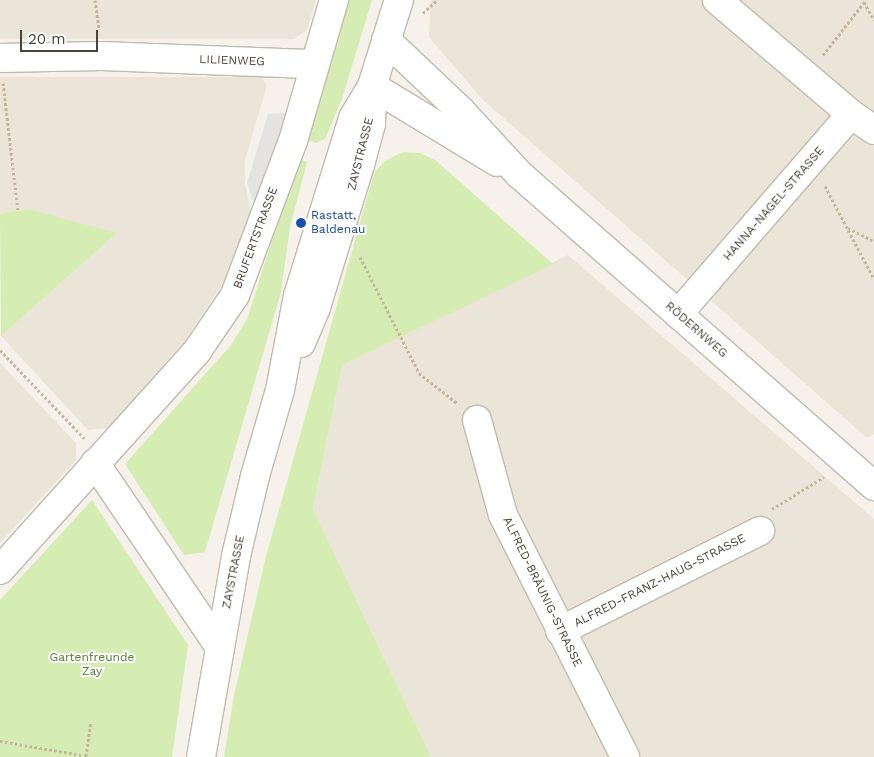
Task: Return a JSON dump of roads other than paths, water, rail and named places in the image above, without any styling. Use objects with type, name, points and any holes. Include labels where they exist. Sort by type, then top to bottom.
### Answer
[{"type":"street","name":"BRUFERTSTRASSE","points":[[0,570],[197,351],[235,295],[293,141],[334,0]]},
{"type":"street","name":"ZAYSTRASSE","points":[[201,757],[219,646],[253,485],[280,390],[301,286],[353,118],[372,86],[399,0]]},
{"type":"street","points":[[717,0],[851,114],[874,130]]},
{"type":"street","name":"RÖDERNWEG","points":[[386,40],[461,111],[519,174],[874,486]]},
{"type":"street","name":"LILIENWEG","points":[[1,69],[102,56],[315,64]]},
{"type":"street","name":"RÖDERNWEG","points":[[372,86],[448,134],[519,174]]},
{"type":"street","name":"HANNA-NAGEL-STRASSE","points":[[678,314],[851,114]]},
{"type":"street","name":"ALFRED-BRÄUNIG-STRASSE","points":[[477,420],[503,515],[625,757]]},
{"type":"street","points":[[98,460],[219,646]]},
{"type":"street","name":"ALFRED-FRANZ-HAUG-STRASSE","points":[[560,631],[760,531]]},
{"type":"place","name":"Rastatt, Baldenau","points":[[301,223]]},
{"type":"park label","name":"Gartenfreunde Zay","points":[[92,665]]}]
